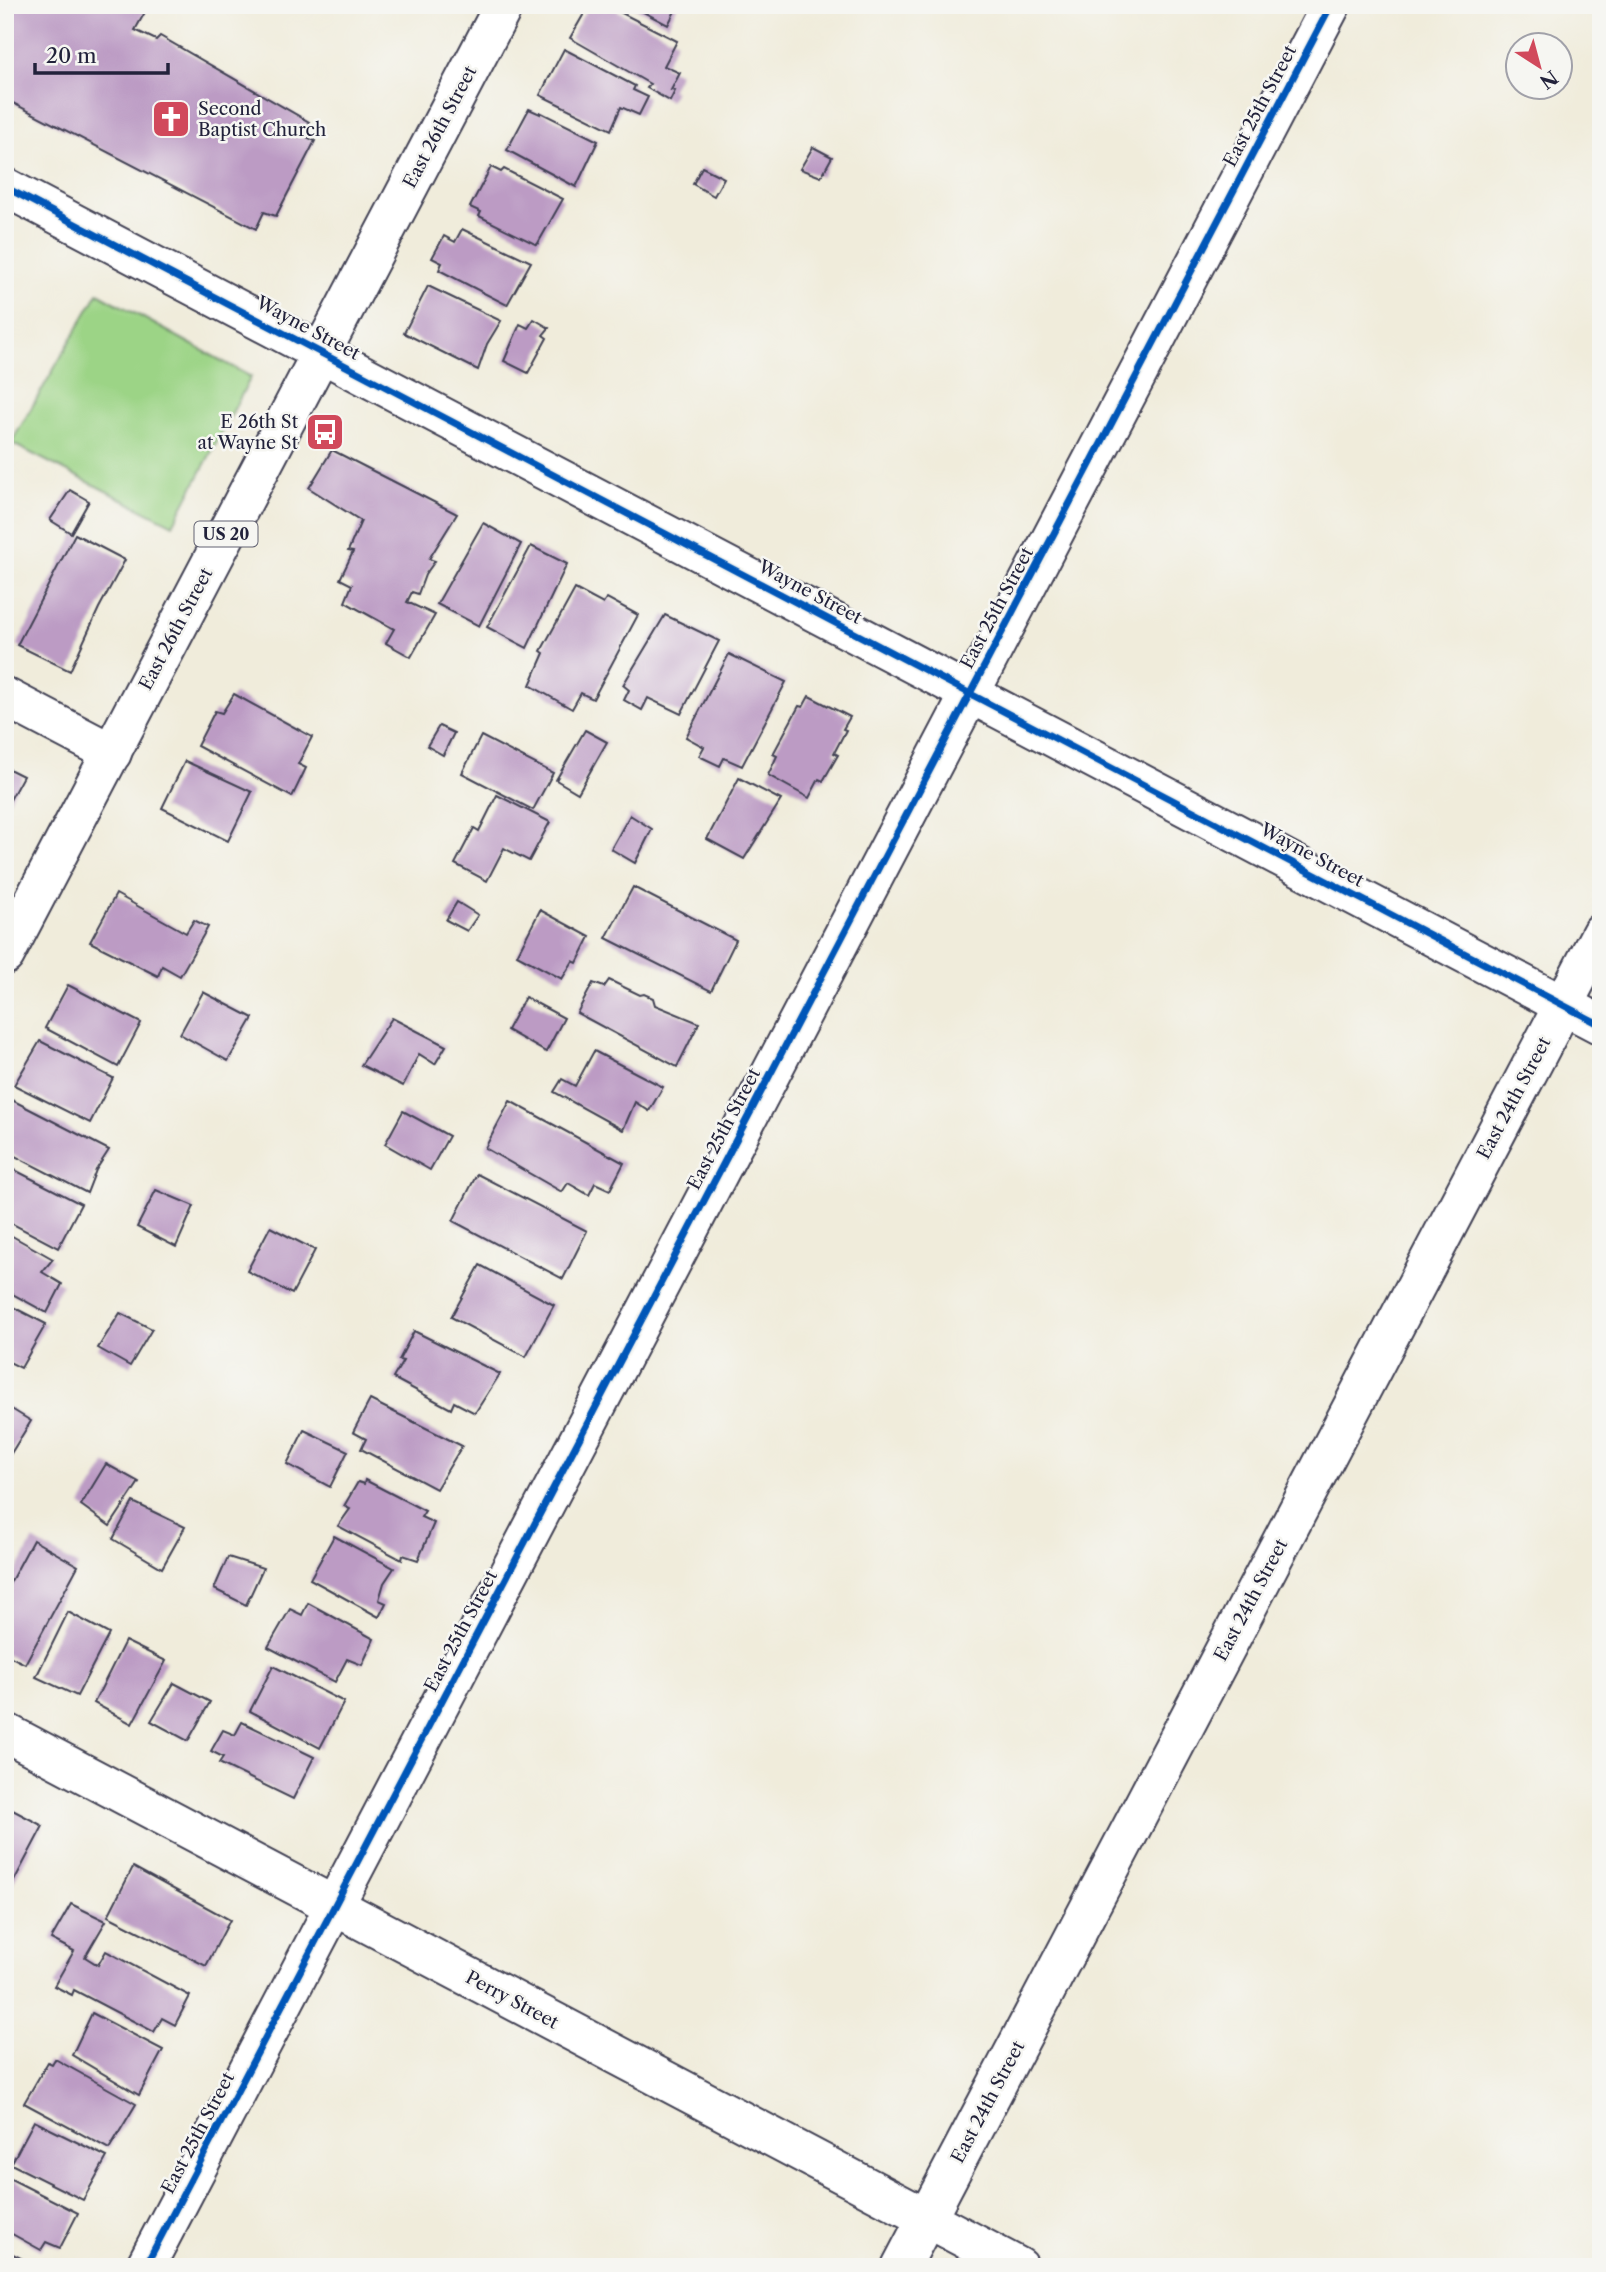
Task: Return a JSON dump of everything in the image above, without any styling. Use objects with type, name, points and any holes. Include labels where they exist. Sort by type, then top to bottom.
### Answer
[{"type":"street","name":"East 26th Street","points":[[5,956],[504,5]]},
{"type":"street","name":"East 25th Street","points":[[145,2267],[1331,5]]},
{"type":"street","name":"Wayne Street","points":[[5,187],[1601,1025]]},
{"type":"street","points":[[5,696],[112,753]]},
{"type":"street","name":"East 24th Street","points":[[901,2267],[1601,933]]},
{"type":"street","name":"Perry Street","points":[[5,1732],[1019,2267]]},
{"type":"green space","points":[[98,293],[251,377],[173,525],[11,443]]},
{"type":"building","points":[[5,5],[149,5],[135,30],[156,40],[160,36],[309,122],[303,135],[315,141],[276,216],[264,212],[256,229],[5,99]]},
{"type":"building","points":[[589,5],[606,5],[677,41],[664,66],[680,73],[671,90],[675,91],[670,101],[647,88],[650,84],[570,38]]},
{"type":"building","points":[[630,5],[678,5],[668,25]]},
{"type":"building","points":[[564,49],[635,86],[633,90],[648,97],[639,115],[621,107],[611,130],[540,95]]},
{"type":"building","points":[[529,109],[598,141],[576,187],[507,150]]},
{"type":"building","points":[[813,147],[832,157],[821,177],[800,169]]},
{"type":"building","points":[[491,167],[501,172],[504,169],[563,199],[537,245],[479,216],[481,212],[470,207]]},
{"type":"building","points":[[702,167],[724,178],[714,196],[693,184]]},
{"type":"building","points":[[462,229],[531,262],[507,305],[439,270],[442,263],[432,258],[444,236],[455,242]]},
{"type":"building","points":[[428,286],[501,321],[487,344],[478,370],[404,333]]},
{"type":"building","points":[[534,319],[549,328],[543,335],[547,338],[528,373],[504,361],[520,324],[528,328]]},
{"type":"building","points":[[332,450],[457,514],[429,559],[435,561],[425,575],[418,594],[412,592],[407,602],[435,615],[411,657],[386,643],[394,629],[345,602],[352,585],[340,579],[353,552],[348,551],[361,521],[309,488]]},
{"type":"building","points":[[70,490],[89,501],[71,533],[50,520]]},
{"type":"building","points":[[483,523],[521,544],[479,626],[437,604]]},
{"type":"building","points":[[75,534],[125,560],[70,671],[17,645]]},
{"type":"building","points":[[531,546],[567,564],[527,648],[487,627]]},
{"type":"building","points":[[575,589],[603,604],[607,598],[638,615],[593,699],[581,693],[572,709],[530,685],[544,653],[541,651]]},
{"type":"building","points":[[665,615],[719,641],[681,714],[648,698],[642,710],[624,700],[629,690],[623,685]]},
{"type":"building","points":[[729,654],[786,682],[742,766],[724,758],[720,766],[699,756],[704,747],[686,737]]},
{"type":"building","points":[[234,694],[312,737],[298,764],[306,768],[292,797],[197,746],[215,711],[222,713]]},
{"type":"building","points":[[809,696],[850,717],[834,753],[838,755],[823,781],[819,779],[809,798],[768,775],[777,756],[773,754],[799,706],[803,707]]},
{"type":"building","points":[[439,726],[454,733],[443,755],[427,746]]},
{"type":"building","points":[[585,730],[607,742],[578,793],[556,780]]},
{"type":"building","points":[[481,736],[553,773],[533,810],[462,773]]},
{"type":"building","points":[[185,761],[252,792],[228,841],[162,808]]},
{"type":"building","points":[[5,767],[23,776],[5,809]]},
{"type":"building","points":[[739,778],[781,800],[744,859],[707,839]]},
{"type":"building","points":[[497,795],[550,822],[529,861],[504,848],[487,881],[455,864],[474,828],[479,831]]},
{"type":"building","points":[[630,815],[652,829],[635,863],[611,849]]},
{"type":"building","points":[[633,887],[736,940],[711,991],[606,938]]},
{"type":"building","points":[[116,894],[186,933],[194,920],[208,927],[180,976],[162,966],[158,976],[90,942]]},
{"type":"building","points":[[457,902],[478,915],[467,931],[446,920]]},
{"type":"building","points":[[540,910],[590,937],[577,963],[573,961],[562,979],[517,955]]},
{"type":"building","points":[[609,980],[640,995],[653,998],[655,1005],[699,1023],[677,1067],[577,1013],[593,983],[604,987]]},
{"type":"building","points":[[68,985],[141,1023],[118,1067],[45,1028]]},
{"type":"building","points":[[203,992],[253,1018],[228,1061],[180,1034]]},
{"type":"building","points":[[525,997],[564,1018],[546,1052],[507,1030]]},
{"type":"building","points":[[392,1018],[446,1046],[435,1064],[419,1054],[403,1086],[361,1065]]},
{"type":"building","points":[[40,1041],[113,1078],[90,1123],[14,1085]]},
{"type":"building","points":[[594,1051],[663,1087],[649,1111],[635,1102],[623,1130],[554,1092],[562,1079],[575,1086]]},
{"type":"building","points":[[8,1098],[109,1150],[96,1170],[87,1193],[5,1151],[5,1103]]},
{"type":"building","points":[[510,1101],[624,1163],[610,1190],[595,1183],[589,1195],[568,1183],[562,1192],[485,1148]]},
{"type":"building","points":[[403,1111],[449,1136],[430,1170],[385,1144]]},
{"type":"building","points":[[5,1165],[81,1204],[58,1248],[5,1220]]},
{"type":"building","points":[[477,1174],[587,1231],[563,1279],[453,1221]]},
{"type":"building","points":[[156,1190],[194,1206],[176,1247],[137,1227]]},
{"type":"building","points":[[270,1227],[315,1250],[292,1294],[247,1271]]},
{"type":"building","points":[[5,1232],[53,1259],[42,1272],[62,1284],[47,1313],[5,1290]]},
{"type":"building","points":[[480,1265],[554,1305],[526,1357],[451,1317]]},
{"type":"building","points":[[5,1303],[46,1324],[21,1368],[5,1360]]},
{"type":"building","points":[[120,1313],[152,1329],[130,1366],[98,1348]]},
{"type":"building","points":[[414,1331],[500,1374],[475,1413],[454,1402],[451,1409],[393,1378],[403,1361],[399,1360]]},
{"type":"building","points":[[370,1400],[462,1446],[436,1489],[361,1449],[366,1439],[353,1432]]},
{"type":"building","points":[[5,1405],[31,1421],[5,1463]]},
{"type":"building","points":[[304,1430],[348,1451],[330,1487],[287,1464]]},
{"type":"building","points":[[106,1464],[139,1482],[110,1526],[81,1505]]},
{"type":"building","points":[[365,1480],[425,1511],[421,1517],[434,1523],[418,1560],[403,1555],[402,1560],[338,1526],[350,1509],[344,1506],[358,1482],[364,1484]]},
{"type":"building","points":[[133,1502],[185,1527],[162,1568],[113,1539]]},
{"type":"building","points":[[334,1536],[394,1568],[384,1583],[379,1600],[386,1603],[379,1617],[310,1579]]},
{"type":"building","points":[[33,1540],[78,1566],[25,1664],[5,1654],[5,1592]]},
{"type":"building","points":[[228,1557],[263,1568],[246,1605],[214,1589]]},
{"type":"building","points":[[308,1603],[374,1639],[362,1665],[347,1659],[335,1682],[268,1647],[290,1609],[302,1615]]},
{"type":"building","points":[[68,1612],[109,1634],[77,1696],[36,1677]]},
{"type":"building","points":[[125,1641],[166,1661],[132,1724],[94,1703]]},
{"type":"building","points":[[273,1666],[344,1702],[320,1748],[250,1711]]},
{"type":"building","points":[[174,1683],[210,1702],[188,1741],[151,1721]]},
{"type":"building","points":[[242,1722],[314,1757],[293,1799],[219,1763],[223,1757],[211,1751],[223,1730],[235,1735]]},
{"type":"building","points":[[5,1806],[43,1826],[5,1898]]},
{"type":"building","points":[[133,1867],[230,1920],[206,1966],[108,1916]]},
{"type":"building","points":[[71,1904],[106,1921],[85,1957],[98,1965],[106,1951],[190,1996],[175,2025],[162,2018],[154,2032],[74,1990],[72,1995],[54,1986],[74,1951],[51,1939]]},
{"type":"building","points":[[92,2013],[163,2050],[139,2095],[72,2055]]},
{"type":"building","points":[[55,2059],[136,2104],[109,2149],[24,2103],[48,2062],[52,2064]]},
{"type":"building","points":[[34,2121],[107,2157],[83,2200],[11,2164]]},
{"type":"building","points":[[5,2176],[78,2213],[60,2248],[46,2242],[41,2250],[5,2230]]},
{"type":"building","points":[[5,2250],[38,2267],[5,2267]]},
{"type":"cycle path","points":[[145,2267],[1331,5]]},
{"type":"cycle path","points":[[5,187],[1601,1025]]},
{"type":"place","name":"Second Baptist Church","points":[[171,119]]},
{"type":"place","name":"E 26th St at Wayne St","points":[[325,432]]}]
